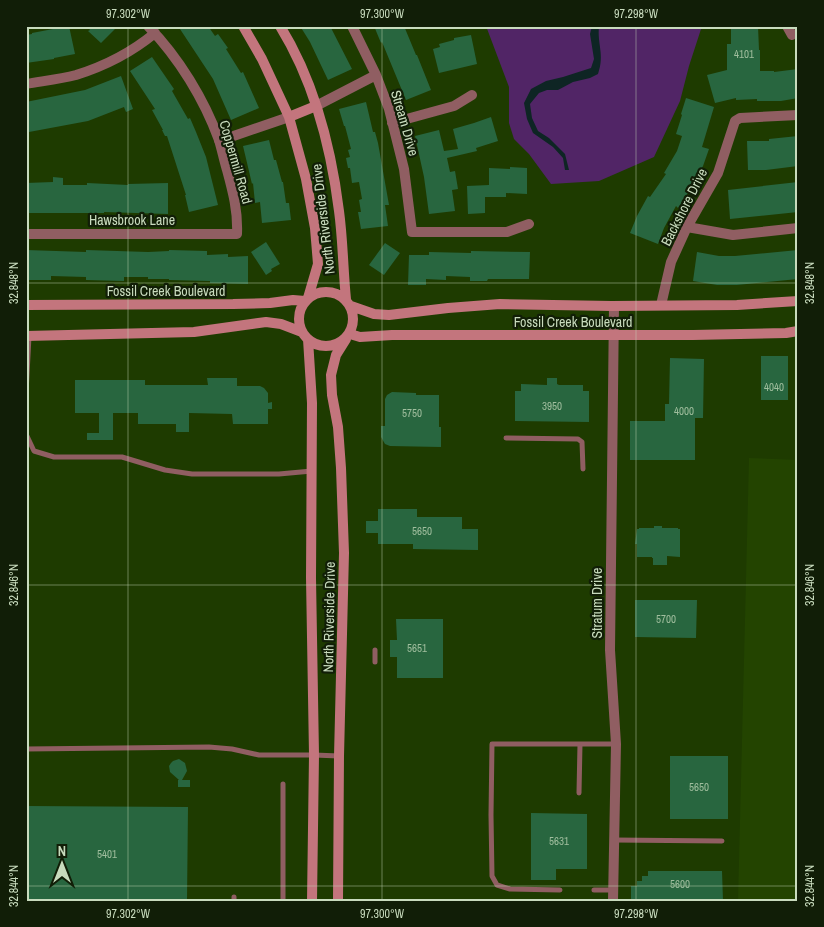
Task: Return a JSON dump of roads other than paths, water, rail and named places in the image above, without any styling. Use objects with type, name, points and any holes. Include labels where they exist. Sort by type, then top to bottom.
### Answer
[{"type":"main road","name":"North Riverside Drive","points":[[242,26],[262,59],[289,117],[306,179],[315,228],[318,264],[306,300]]},
{"type":"main road","name":"North Riverside Drive","points":[[280,26],[304,75],[316,106],[331,160],[339,213],[348,303]]},
{"type":"main road","points":[[289,117],[316,106]]},
{"type":"main road","points":[[28,336],[194,332],[266,322],[281,324],[305,336],[314,344],[331,346],[339,344],[348,336],[353,328],[354,313],[348,303],[339,294],[331,292],[315,294],[306,300],[299,313],[300,326],[305,336]]},
{"type":"main road","name":"Fossil Creek Boulevard","points":[[26,305],[233,304],[306,300]]},
{"type":"main road","name":"Fossil Creek Boulevard","points":[[348,303],[374,314],[389,315],[500,304],[614,306],[737,304],[798,300]]},
{"type":"main road","name":"Fossil Creek Boulevard","points":[[348,336],[709,335],[798,331]]},
{"type":"main road","name":"North Riverside Drive","points":[[305,336],[312,403],[311,578],[314,754],[312,901]]},
{"type":"main road","name":"North Riverside Drive","points":[[338,901],[344,553],[338,427],[332,395],[331,376],[336,355],[348,336]]},
{"type":"street","name":"Stream Drive","points":[[352,26],[376,75],[389,109],[404,169],[412,232],[506,232],[529,224]]},
{"type":"street","points":[[26,84],[90,70],[140,45],[152,30]]},
{"type":"street","name":"Coppermill Road","points":[[152,30],[177,62],[193,87],[219,141],[230,179],[238,219],[237,234]]},
{"type":"street","points":[[316,106],[376,75]]},
{"type":"street","points":[[392,123],[454,106],[472,95]]},
{"type":"street","name":"Backshore Drive","points":[[660,305],[672,262],[687,227],[718,173],[735,121],[740,118],[798,115]]},
{"type":"street","points":[[219,141],[289,117]]},
{"type":"street","points":[[687,227],[733,235],[798,228]]},
{"type":"street","name":"Hawsbrook Lane","points":[[26,234],[237,234]]},
{"type":"street","name":"Stratum Drive","points":[[613,896],[616,744],[610,650],[614,306]]},
{"type":"lane","points":[[26,393],[28,336]]},
{"type":"lane","points":[[26,434],[34,450],[54,456],[122,457],[165,470],[192,474],[279,474],[312,470]]},
{"type":"lane","points":[[506,438],[578,439],[582,442],[583,470]]},
{"type":"lane","points":[[375,650],[375,662]]},
{"type":"lane","points":[[560,890],[510,889],[497,885],[492,876],[492,744],[616,744]]},
{"type":"lane","points":[[579,793],[580,744]]},
{"type":"lane","points":[[26,748],[208,748],[232,749],[259,755],[287,756],[314,754],[339,756]]},
{"type":"lane","points":[[283,784],[283,901]]},
{"type":"lane","points":[[614,840],[722,841]]},
{"type":"lane","points":[[594,890],[613,896]]},
{"type":"water","points":[[592,26],[599,26],[601,61],[598,74],[573,82],[558,90],[547,90],[539,93],[530,104],[532,118],[538,131],[549,138],[565,154],[569,170],[565,170],[563,158],[553,147],[533,133],[527,119],[524,103],[531,89],[546,81],[591,68],[594,59],[590,34]]}]
